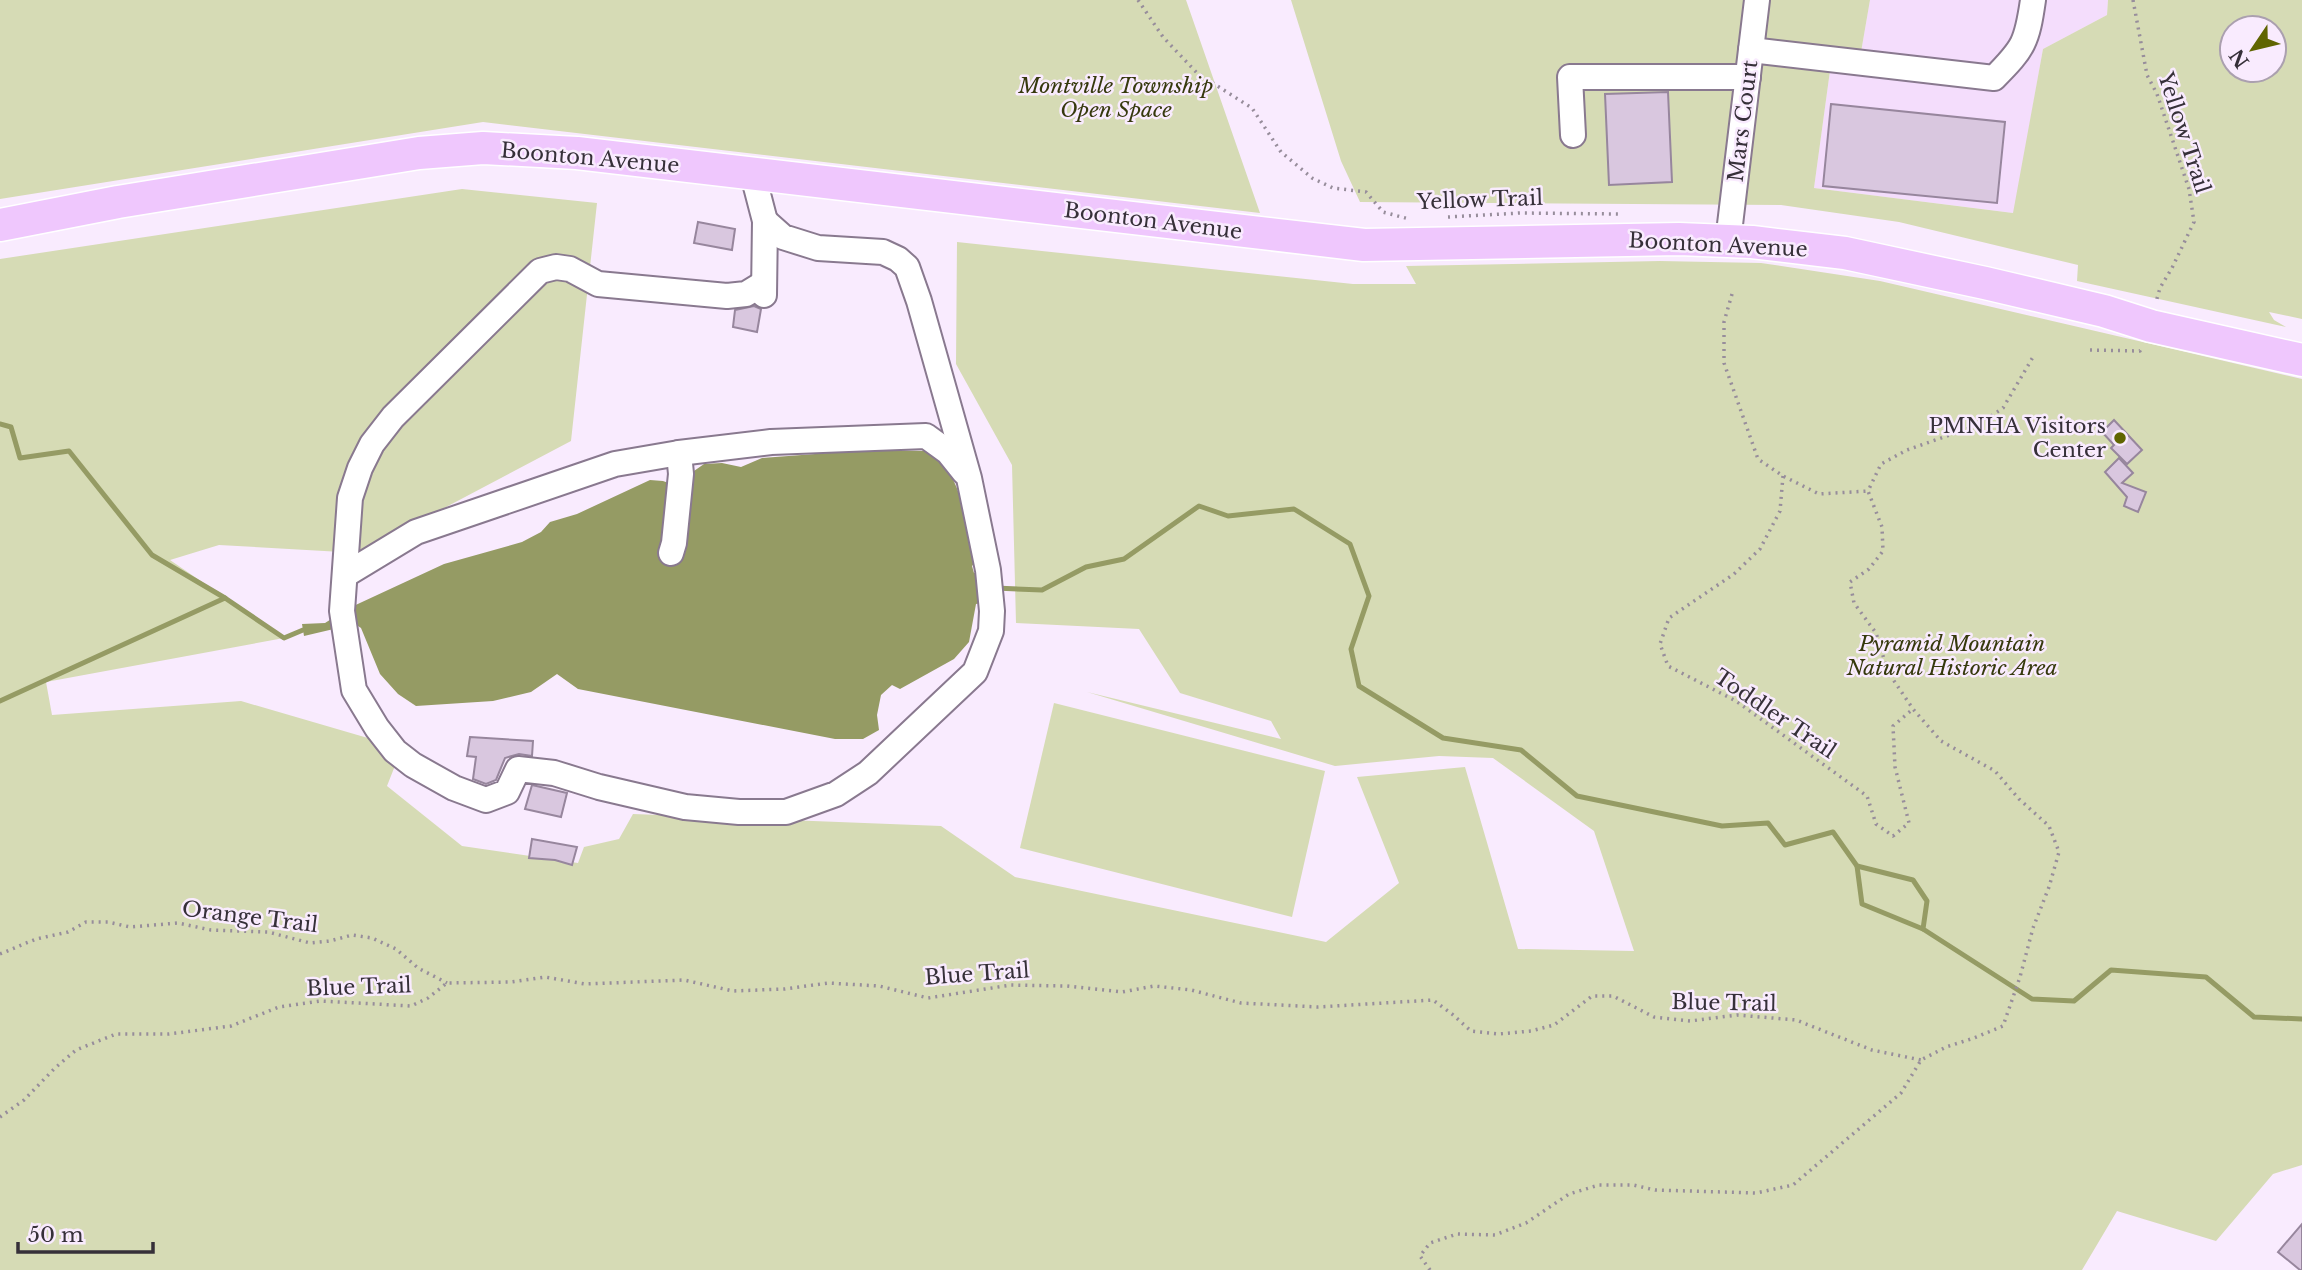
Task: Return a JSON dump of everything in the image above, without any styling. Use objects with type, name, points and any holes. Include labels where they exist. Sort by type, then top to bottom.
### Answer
[{"type":"main road","name":"Boonton Avenue","points":[[0,225],[118,202],[419,153],[483,148],[577,153],[1364,245],[1679,239],[1728,241],[1858,256],[1985,283],[2104,311],[2151,326],[2302,360]]},
{"type":"lane","name":"Mars Court","points":[[1728,241],[1757,0]]},
{"type":"lane","points":[[1751,50],[1994,78],[2022,48],[2029,27],[2033,0]]},
{"type":"lane","points":[[1573,135],[1570,77],[1748,77]]},
{"type":"lane","points":[[753,175],[765,221],[764,289],[727,296],[598,284],[570,269],[556,267],[540,271],[421,387],[372,444],[350,498],[343,620],[354,690],[377,728],[395,751],[413,765],[453,788],[486,800],[507,792],[518,769],[554,773],[599,787],[685,807],[739,812],[786,812],[836,794],[868,773],[975,672],[991,631],[988,570],[969,478],[907,267],[883,252],[818,248],[783,237],[765,221]]},
{"type":"lane","points":[[345,575],[416,532],[615,464],[680,463],[771,442],[926,436],[948,452],[969,478]]},
{"type":"lane","points":[[672,548],[680,463]]},
{"type":"path","name":"Yellow Trail","points":[[1138,0],[1163,37],[1197,73],[1252,108],[1281,152],[1312,178],[1333,188],[1366,192],[1383,212],[1410,219]]},
{"type":"path","name":"Yellow Trail","points":[[2133,0],[2147,75],[2157,94],[2189,189],[2194,222],[2160,288],[2154,311]]},
{"type":"path","name":"Yellow Trail","points":[[1437,218],[1520,213],[1631,215]]},
{"type":"path","points":[[1732,294],[1724,323],[1724,363],[1758,459],[1783,476],[1819,494],[1868,491]]},
{"type":"path","points":[[2090,350],[2140,351],[2145,345]]},
{"type":"path","points":[[1430,1270],[1420,1256],[1430,1242],[1457,1234],[1495,1235],[1526,1223],[1569,1194],[1599,1185],[1633,1185],[1655,1190],[1756,1193],[1793,1185],[1901,1093],[1921,1060],[1946,1046],[2003,1026],[2020,977],[2032,928],[2049,887],[2059,852],[2049,826],[2019,799],[1995,771],[1941,741],[1913,709],[1888,672],[1876,633],[1854,603],[1850,582],[1869,569],[1883,551],[1881,527],[1868,491],[1881,464],[1907,450],[1978,425],[2003,408],[2033,357]]},
{"type":"path","name":"Toddler Trail","points":[[1783,476],[1780,511],[1760,549],[1734,575],[1669,618],[1660,644],[1668,666],[1736,701],[1867,796],[1876,824],[1893,835],[1909,823],[1895,767],[1893,726],[1913,709]]},
{"type":"path","name":"Orange Trail","points":[[0,954],[36,939],[68,932],[86,922],[108,922],[130,927],[178,923],[211,930],[268,932],[310,943],[352,935],[372,938],[396,949],[418,968],[447,983]]},
{"type":"path","name":"Blue Trail","points":[[0,1117],[24,1100],[76,1050],[116,1034],[169,1034],[231,1026],[279,1007],[321,1001],[411,1006],[428,998],[447,983],[511,982],[545,977],[585,984],[684,980],[733,991],[828,984],[879,986],[928,998],[1011,985],[1067,986],[1122,992],[1154,986],[1191,990],[1241,1003],[1318,1007],[1433,1000],[1471,1031],[1499,1034],[1531,1031],[1554,1025],[1592,996],[1613,996],[1654,1017],[1690,1021],[1737,1015],[1796,1020],[1872,1050],[1921,1060]]},
{"type":"shaded area","points":[[1870,0],[2108,0],[2107,15],[2043,49],[2014,213],[1814,188],[1832,56],[1860,58]]},
{"type":"shaded area","points":[[868,450],[933,451],[943,463],[962,502],[977,560],[972,566],[974,573],[984,573],[986,602],[976,604],[969,642],[954,659],[900,689],[892,685],[881,695],[877,715],[879,730],[863,739],[835,739],[578,689],[557,674],[531,692],[493,701],[416,706],[398,694],[380,674],[361,628],[355,624],[304,636],[302,624],[325,623],[347,609],[444,564],[522,542],[541,532],[550,522],[577,514],[650,480],[674,485],[704,464],[722,463],[741,467],[762,458]]},
{"type":"green space","name":"Montville Township Open Space","points":[[0,0],[1186,0],[1260,213],[483,122],[0,199]]},
{"type":"green space","points":[[1291,0],[1870,0],[1860,58],[1832,56],[1814,188],[2013,213],[2043,49],[2107,15],[2108,0],[2302,0],[2302,319],[2269,312],[2274,320],[2286,327],[2077,281],[2078,265],[1899,222],[1781,205],[1360,202],[1341,161]]},
{"type":"green space","name":"Pyramid Mountain Natural Historic Area","points":[[462,189],[597,203],[571,441],[359,553],[219,545],[170,560],[284,638],[46,682],[52,715],[241,701],[402,748],[387,786],[462,846],[578,863],[584,847],[619,839],[633,814],[941,826],[1015,877],[1326,942],[1399,883],[1357,777],[1465,767],[1518,949],[1634,951],[1594,831],[1493,758],[1439,756],[1335,766],[1087,692],[1281,739],[1271,721],[1180,693],[1139,629],[1016,623],[1012,465],[956,364],[957,242],[1353,284],[1416,284],[1406,266],[1660,261],[1761,263],[1880,281],[2302,379],[2302,1165],[2273,1174],[2216,1241],[2117,1211],[2082,1270],[0,1270],[0,259]]},
{"type":"green space","points":[[1054,703],[1325,771],[1292,917],[1020,848]]},
{"type":"building","points":[[1668,92],[1672,182],[1609,185],[1605,94]]},
{"type":"building","points":[[1831,104],[2005,122],[1997,203],[1823,186]]},
{"type":"building","points":[[698,222],[735,229],[732,250],[694,243]]},
{"type":"building","points":[[754,306],[761,309],[757,332],[733,327],[735,310]]},
{"type":"building","name":"PMNHA Visitors Center","points":[[2114,420],[2142,450],[2127,464],[2111,448],[2114,445],[2102,432]]},
{"type":"building","points":[[2119,458],[2133,473],[2122,483],[2146,492],[2138,512],[2124,506],[2127,497],[2105,472]]},
{"type":"building","points":[[470,737],[533,741],[532,756],[519,754],[505,758],[496,780],[486,784],[473,779],[476,757],[467,756]]},
{"type":"building","points":[[532,785],[567,793],[561,817],[525,809]]},
{"type":"building","points":[[532,839],[577,847],[572,865],[555,860],[529,858]]},
{"type":"building","points":[[2302,1224],[2302,1270],[2300,1270],[2278,1252]]},
{"type":"waterway","points":[[0,424],[11,427],[20,458],[69,451],[152,555],[225,598]]},
{"type":"waterway","points":[[995,588],[1042,590],[1086,567],[1124,559],[1199,506],[1228,516],[1294,509],[1350,544],[1369,596],[1351,649],[1359,686],[1443,738],[1521,750],[1577,796],[1722,826],[1768,823],[1785,845],[1833,832],[1857,866],[1913,880],[1927,901],[1923,929],[2032,999],[2074,1001],[2111,970],[2206,977],[2254,1017],[2302,1019]]},
{"type":"waterway","points":[[0,701],[225,598],[284,638],[303,630]]},
{"type":"waterway","points":[[1857,866],[1862,904],[1923,929]]},
{"type":"place","name":"PMNHA Visitors Center","points":[[2120,438]]}]
